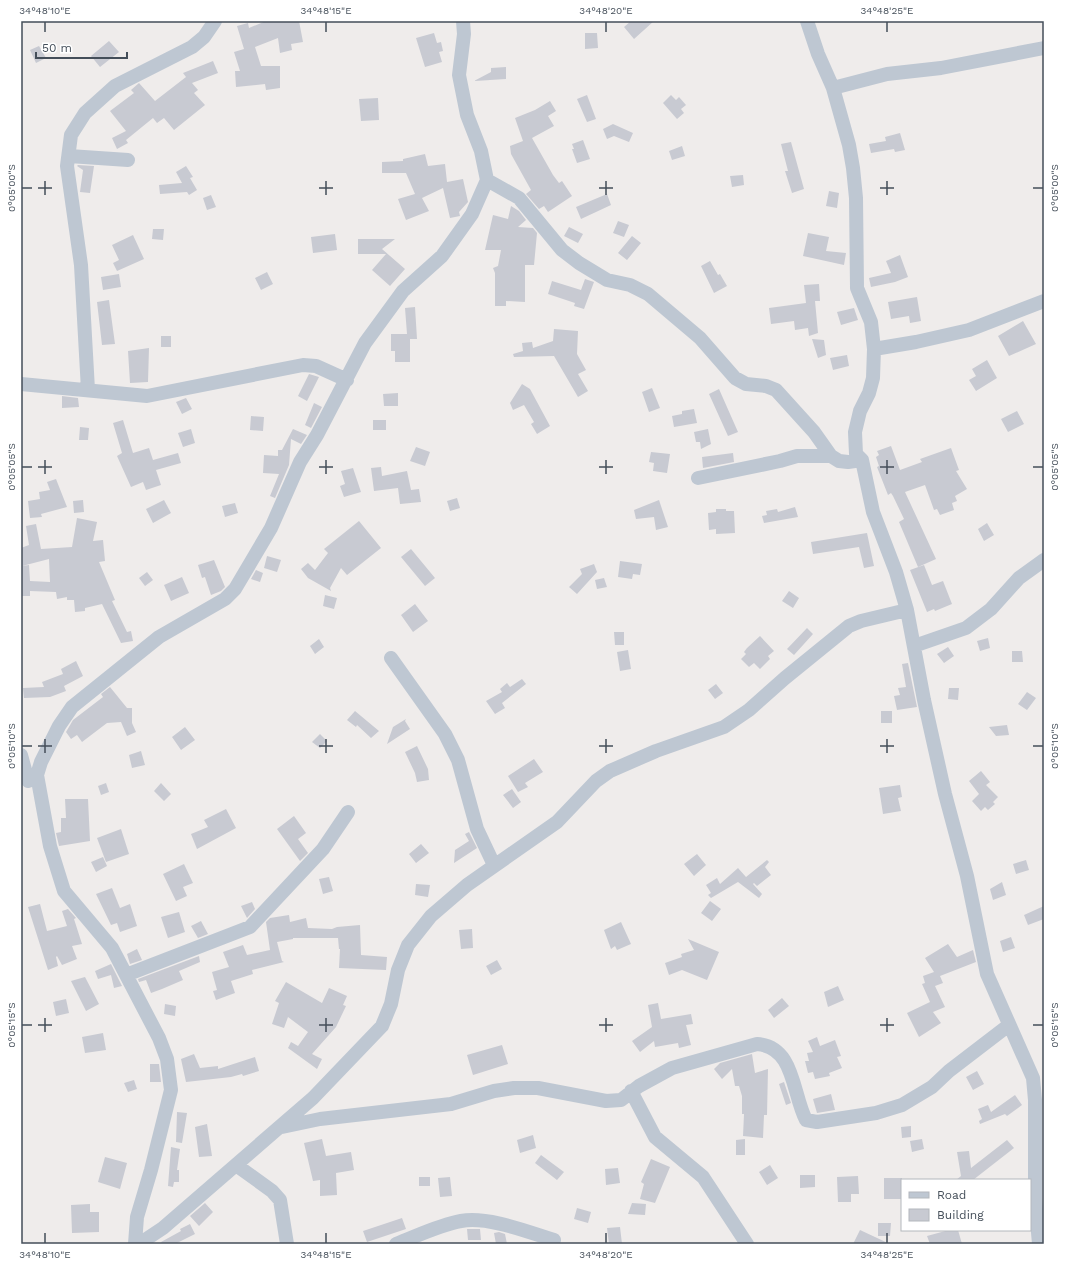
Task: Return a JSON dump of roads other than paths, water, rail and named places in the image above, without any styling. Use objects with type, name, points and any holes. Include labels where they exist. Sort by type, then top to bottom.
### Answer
[{"type":"street","points":[[88,390],[81,265],[67,166],[71,135],[85,113],[115,86],[192,46],[204,37],[215,21]]},
{"type":"street","points":[[29,780],[41,762],[59,726],[72,707],[159,637],[225,599],[235,589],[271,528],[300,462],[318,435],[365,343],[403,291],[442,256],[468,220],[487,180],[481,151],[467,115],[459,75],[464,34],[463,21]]},
{"type":"street","points":[[807,21],[818,54],[833,88],[849,145],[853,168],[857,288],[871,322],[874,349],[873,378],[869,393],[860,411],[855,432],[856,454],[862,460],[873,512],[896,572],[907,610],[924,700],[945,794],[967,876],[987,974],[1033,1078],[1035,1100],[1035,1198],[1039,1244]]},
{"type":"street","points":[[833,88],[887,74],[941,68],[1044,48]]},
{"type":"street","points":[[69,156],[128,160]]},
{"type":"street","points":[[487,180],[519,198],[562,250],[579,263],[607,280],[630,286],[648,294],[660,303],[700,338],[735,378],[746,384],[766,386],[776,390],[814,432],[831,456],[839,461],[848,462],[862,460]]},
{"type":"street","points":[[874,349],[916,342],[969,330],[1044,301]]},
{"type":"street","points":[[21,384],[154,395],[303,365],[316,366],[347,380]]},
{"type":"street","points":[[698,478],[797,456],[831,456]]},
{"type":"street","points":[[914,646],[966,628],[991,609],[1019,578],[1044,560]]},
{"type":"street","points":[[139,1244],[163,1228],[313,1098],[382,1026],[392,1004],[398,970],[408,945],[431,916],[494,865],[557,822],[596,781],[610,771],[656,751],[724,727],[749,710],[785,678],[849,626],[862,621],[907,610]]},
{"type":"street","points":[[391,658],[445,734],[454,754],[477,829],[494,865]]},
{"type":"street","points":[[21,755],[64,891],[112,948],[159,1038],[168,1059],[170,1090],[153,1163],[137,1217],[135,1244]]},
{"type":"street","points":[[126,975],[250,927],[323,849],[348,812]]},
{"type":"street","points":[[280,1127],[320,1119],[451,1104],[494,1091],[514,1088],[538,1088],[606,1101],[621,1100],[631,1091],[656,1075],[672,1068],[757,1044],[768,1045],[777,1051],[785,1060],[806,1120],[817,1122],[876,1113],[902,1105],[932,1088],[949,1071],[1009,1025]]},
{"type":"street","points":[[631,1091],[655,1138],[703,1177],[747,1244]]},
{"type":"street","points":[[236,1165],[272,1191],[280,1200],[287,1244]]},
{"type":"street","points":[[396,1244],[461,1221],[483,1221],[504,1225],[554,1240]]}]
